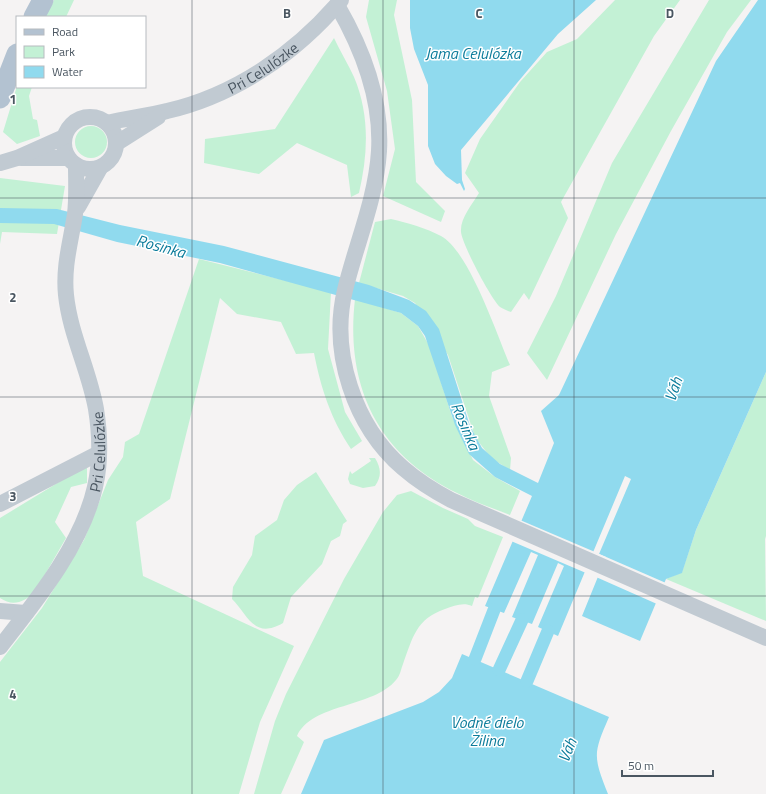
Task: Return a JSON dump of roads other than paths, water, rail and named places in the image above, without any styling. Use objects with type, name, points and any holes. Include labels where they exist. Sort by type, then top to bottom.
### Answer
[{"type":"main road","points":[[0,96],[16,56]]},
{"type":"street","name":"Pri Celulózke","points":[[0,647],[58,569],[78,531],[96,486],[100,434],[96,407],[76,344],[66,293],[66,255],[73,221],[72,162],[64,148],[64,137],[68,129],[74,122],[82,118],[95,117],[107,122],[168,111],[232,87],[267,68],[290,50],[339,2]]},
{"type":"street","points":[[339,2],[358,45],[370,83],[377,110],[379,131],[377,171],[342,305],[340,326],[342,349],[352,394],[359,410],[378,440],[402,468],[426,486],[451,500],[766,638]]},
{"type":"street","name":"Pri Celulózke","points":[[73,221],[100,168],[112,158],[117,143],[168,111]]},
{"type":"street","points":[[107,122],[114,132],[117,143]]},
{"type":"street","points":[[0,163],[17,158],[64,137]]},
{"type":"street","points":[[17,158],[72,162],[92,170],[100,168]]},
{"type":"street","points":[[0,504],[99,454]]},
{"type":"street","points":[[0,611],[26,614]]},
{"type":"water","name":"Jama Celulózka","points":[[410,0],[596,0],[558,34],[461,150],[464,191],[460,183],[457,184],[446,176],[435,164],[428,146],[428,85],[414,49],[410,28]]},
{"type":"water","points":[[758,0],[766,0],[766,372],[696,530],[682,573],[666,579],[640,641],[582,616],[606,557],[599,554],[631,479],[625,476],[558,636],[538,627],[564,566],[558,563],[532,624],[512,617],[538,555],[531,552],[504,613],[485,606],[532,496],[495,477],[469,454],[455,425],[425,336],[418,326],[401,313],[220,263],[117,242],[54,224],[0,223],[0,208],[57,209],[120,225],[224,246],[369,285],[409,300],[426,311],[439,329],[470,426],[482,448],[500,464],[538,483],[554,443],[541,411],[559,395],[716,61]]},
{"type":"water","name":"Vodné dielo Žilina","points":[[462,654],[609,717],[600,739],[597,755],[600,771],[608,794],[301,794],[324,740],[423,702],[439,692],[452,678]]},
{"type":"waterway","points":[[475,659],[494,610]]},
{"type":"waterway","points":[[499,670],[522,620]]},
{"type":"waterway","points":[[527,681],[548,631]]},
{"type":"water label","name":"Rosinka","points":[[161,246]]},
{"type":"water label","name":"Váh","points":[[673,389]]},
{"type":"water label","name":"Rosinka","points":[[466,426]]},
{"type":"water label","name":"Váh","points":[[567,750]]}]
